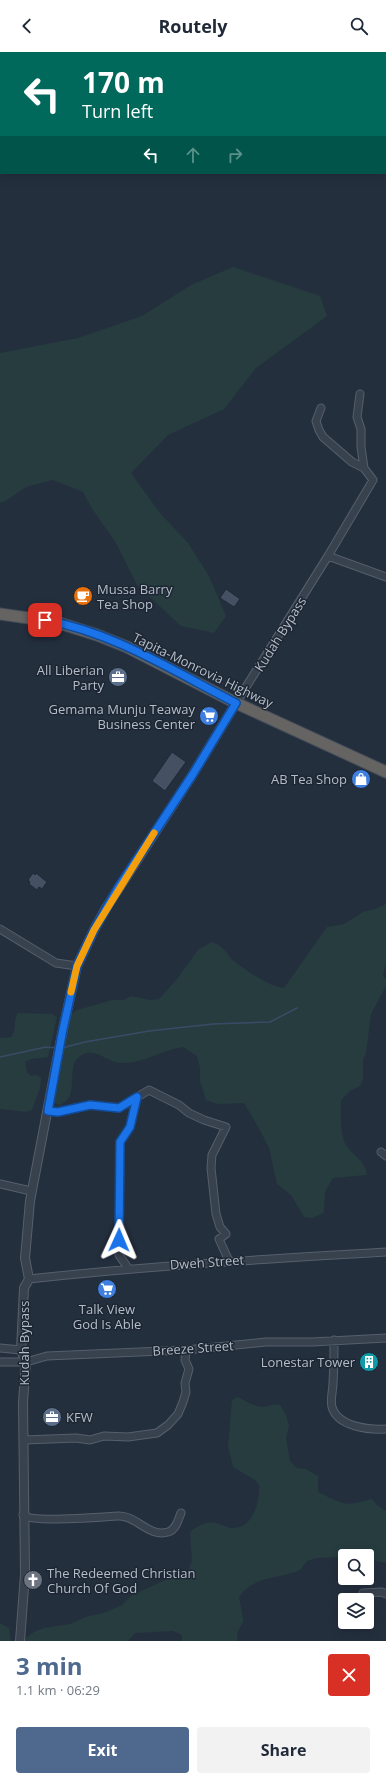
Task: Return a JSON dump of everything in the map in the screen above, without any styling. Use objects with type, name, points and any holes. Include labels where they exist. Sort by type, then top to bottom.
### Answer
[{"type":"highway","name":"Tapita-Monrovia Highway","points":[[0,614],[56,622],[97,635],[127,647],[236,703],[386,772]]},
{"type":"street","points":[[360,394],[357,417],[361,430],[361,447],[364,468]]},
{"type":"street","points":[[321,408],[316,421],[323,437],[352,462],[364,468]]},
{"type":"street","name":"Kudah Bypass","points":[[20,1641],[25,1574],[23,1515],[23,1402],[26,1362],[22,1350],[24,1288],[30,1279],[25,1258],[31,1190],[48,1111],[59,1046],[77,966],[106,908],[193,774],[328,556],[373,480],[364,468]]},
{"type":"street","points":[[328,556],[386,577]]},
{"type":"street","points":[[0,928],[56,963],[77,966]]},
{"type":"street","points":[[48,1111],[58,1112],[90,1105],[119,1108],[149,1090],[179,1105],[189,1114],[226,1127],[212,1155],[211,1168],[216,1214],[220,1227],[226,1234],[219,1238],[229,1261]]},
{"type":"street","points":[[128,1268],[119,1255],[120,1142],[130,1127],[137,1097]]},
{"type":"street","points":[[0,1184],[31,1190]]},
{"type":"street","name":"Dweh Street","points":[[30,1279],[128,1268],[386,1252]]},
{"type":"street","name":"Breeze Street","points":[[0,1362],[26,1362],[47,1356],[186,1350],[266,1342],[312,1342],[386,1338]]},
{"type":"street","points":[[334,1340],[334,1370],[331,1403],[333,1409],[338,1416],[345,1421],[366,1429],[386,1429]]},
{"type":"street","points":[[0,1348],[22,1350]]},
{"type":"street","points":[[24,1440],[76,1438],[90,1440],[104,1436],[128,1437],[157,1432],[168,1425],[178,1414],[183,1402],[186,1392],[185,1383],[189,1370],[185,1360],[186,1350]]},
{"type":"street","points":[[23,1515],[34,1520],[100,1518],[119,1515],[154,1532],[166,1533],[172,1530],[176,1525],[180,1512]]},
{"type":"street","points":[[363,1593],[382,1592],[386,1594]]},
{"type":"green space","points":[[233,267],[320,296],[327,316],[256,368],[224,409],[168,435],[131,473],[160,513],[188,543],[209,576],[226,616],[214,633],[181,626],[137,585],[116,543],[91,507],[83,492],[53,480],[26,487],[0,503],[0,353],[78,338],[142,316],[191,285]]},
{"type":"green space","points":[[386,904],[386,963],[383,975],[386,980],[386,986],[371,1014],[366,1053],[363,1060],[363,1079],[360,1086],[350,1091],[341,1100],[341,1126],[344,1141],[346,1146],[364,1165],[367,1175],[333,1178],[325,1192],[324,1213],[312,1218],[304,1217],[291,1195],[277,1184],[269,1148],[244,1103],[217,1104],[206,1100],[200,1081],[200,1068],[197,1056],[183,1047],[129,1063],[115,1062],[94,1053],[83,1054],[78,1058],[73,1067],[72,1089],[68,1099],[61,1105],[53,1103],[67,1017],[77,1010],[112,1000],[124,1000],[131,996],[150,1000],[159,999],[177,979],[198,950],[212,942],[225,950],[235,962],[252,974],[272,985],[284,988],[327,927],[344,924],[363,912]]},
{"type":"green space","points":[[18,1013],[52,1014],[57,1017],[48,1057],[31,1059],[25,1062],[27,1072],[31,1076],[37,1075],[41,1078],[40,1088],[32,1110],[26,1112],[0,1109],[0,1038],[11,1037]]},
{"type":"green space","points":[[238,1397],[250,1404],[260,1407],[280,1405],[286,1415],[289,1426],[286,1438],[290,1461],[297,1468],[306,1469],[318,1476],[318,1492],[339,1502],[349,1504],[372,1499],[378,1506],[386,1511],[386,1563],[374,1560],[374,1549],[338,1549],[338,1557],[317,1558],[307,1561],[300,1570],[257,1582],[245,1590],[239,1597],[243,1622],[238,1631],[237,1641],[182,1641],[182,1635],[173,1631],[135,1633],[128,1641],[22,1641],[34,1632],[44,1628],[70,1624],[88,1616],[104,1613],[122,1605],[132,1595],[188,1570],[192,1561],[190,1532],[196,1527],[207,1523],[215,1523],[230,1528],[238,1527],[244,1525],[250,1520],[256,1507],[259,1485],[255,1480],[233,1467],[228,1446],[232,1400]]},
{"type":"green space","points":[[0,1623],[9,1628],[11,1641],[0,1641]]},
{"type":"building","points":[[226,589],[240,599],[234,607],[220,598]]},
{"type":"building","points":[[172,752],[186,762],[165,791],[152,781]]},
{"type":"building","points":[[33,873],[35,875],[36,873],[47,882],[42,889],[39,887],[37,890],[29,884],[30,882],[28,880]]},
{"type":"building","name":"The Redeemed Christian Church Of God","points":[[30,1576],[40,1577],[39,1585],[30,1584]]},
{"type":"waterway","points":[[62,1048],[85,1042],[149,1031],[213,1024],[270,1022],[297,1008]]},
{"type":"waterway","points":[[0,1057],[46,1047],[57,1048]]},
{"type":"slow traffic","points":[[71,992],[77,966],[94,930],[118,888],[154,833]]},
{"type":"place","name":"Mussa Barry Tea Shop","points":[[83,596]]},
{"type":"place","name":"All Liberian Party","points":[[118,677]]},
{"type":"place","name":"Gemama Munju Teaway Business Center","points":[[209,716]]},
{"type":"place","name":"AB Tea Shop","points":[[361,779]]},
{"type":"place","name":"Talk View God Is Able","points":[[107,1289]]},
{"type":"place","name":"Lonestar Tower","points":[[369,1362]]},
{"type":"place","name":"KFW","points":[[52,1417]]},
{"type":"place","name":"The Redeemed Christian Church Of God","points":[[33,1580]]},
{"type":"route","points":[[45,620],[97,635],[127,647],[236,703],[193,774],[118,888],[94,930],[77,966],[62,1034],[48,1111],[58,1112],[90,1105],[119,1108],[137,1097],[130,1127],[120,1142],[119,1240]]}]
